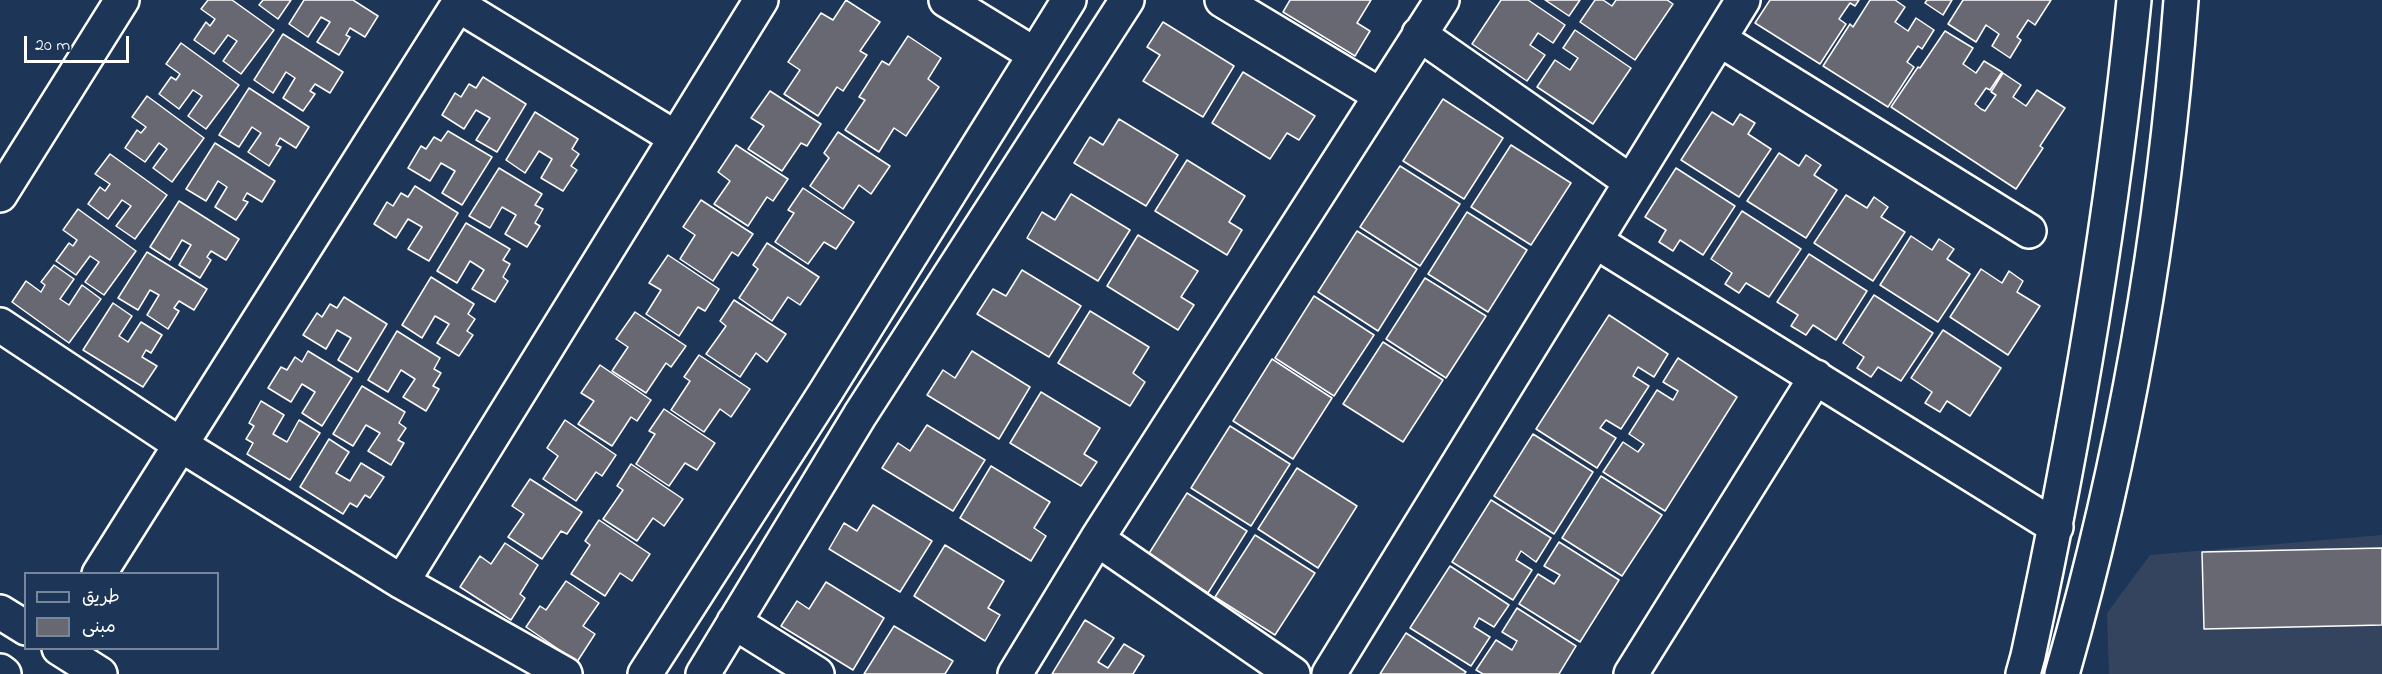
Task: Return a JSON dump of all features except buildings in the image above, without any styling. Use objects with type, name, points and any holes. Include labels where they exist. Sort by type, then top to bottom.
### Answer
[{"type":"street","points":[[0,195],[122,0]]},
{"type":"street","points":[[402,582],[761,0]]},
{"type":"street","points":[[946,0],[1034,54]]},
{"type":"street","points":[[645,674],[825,393],[1069,0]]},
{"type":"street","points":[[703,674],[860,415],[1127,0]]},
{"type":"street","points":[[1222,0],[1380,95]]},
{"type":"street","points":[[1015,674],[1097,539],[1442,0]]},
{"type":"street","points":[[1329,674],[1743,0]]},
{"type":"street","points":[[2023,674],[2056,527],[2106,236],[2134,0]]},
{"type":"street","points":[[2062,674],[2098,537],[2124,417],[2146,295],[2171,103],[2181,0]]},
{"type":"street","points":[[100,572],[459,2],[676,138]]},
{"type":"street","points":[[1419,34],[1631,182]]},
{"type":"street","points":[[1719,39],[2029,231]]},
{"type":"street","points":[[2124,95],[2171,103]]},
{"type":"street","points":[[1595,240],[2056,527]]},
{"type":"street","points":[[0,325],[181,445],[402,582],[565,674]]},
{"type":"street","points":[[1631,674],[1816,377]]},
{"type":"street","points":[[825,393],[860,415]]},
{"type":"street","points":[[1097,539],[1293,674]]},
{"type":"street","points":[[0,612],[24,627]]},
{"type":"street","points":[[734,622],[817,674]]},
{"type":"street","points":[[62,650],[100,674]]},
{"type":"street","points":[[0,671],[4,674]]},
{"type":"shaded area","points":[[2382,535],[2382,674],[2109,674],[2107,613],[2150,555]]}]
